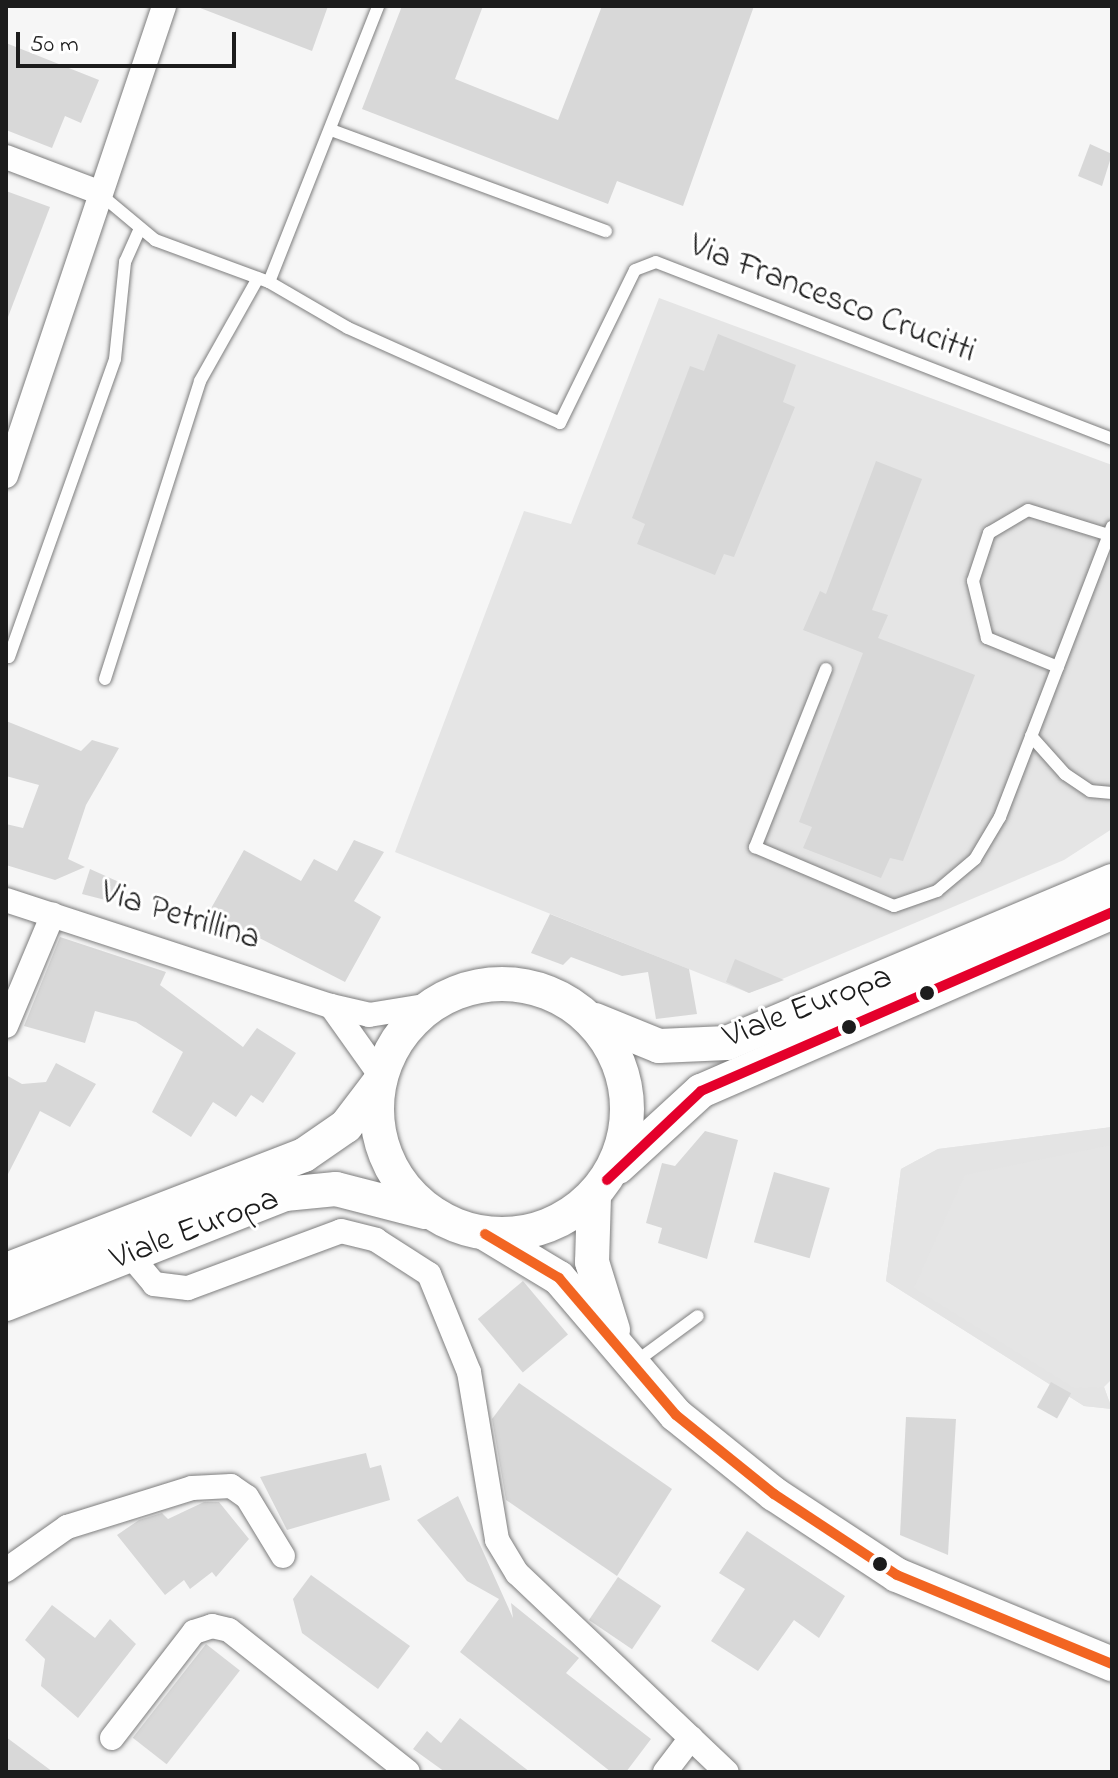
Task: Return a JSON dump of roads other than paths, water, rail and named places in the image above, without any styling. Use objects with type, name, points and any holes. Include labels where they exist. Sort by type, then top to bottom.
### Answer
[{"type":"main road","name":"Viale Europa","points":[[589,1017],[659,1046],[727,1043],[1112,881]]},
{"type":"main road","name":"Viale Europa","points":[[600,1188],[701,1091],[1112,912]]},
{"type":"main road","points":[[485,1234],[525,1233],[562,1220],[600,1188],[623,1148],[628,1101],[611,1045],[589,1017],[553,993],[511,983],[469,987],[430,1005],[399,1036],[379,1080],[376,1122],[386,1158],[434,1215],[485,1234],[559,1278],[676,1415],[774,1494],[897,1575],[1112,1664]]},
{"type":"main road","name":"Viale Europa","points":[[6,1270],[304,1155],[346,1126],[379,1080]]},
{"type":"main road","points":[[600,1188],[592,1262],[627,1354]]},
{"type":"main road","name":"Viale Europa","points":[[6,1304],[309,1190],[370,1194],[434,1215]]},
{"type":"street","points":[[6,476],[98,192],[164,6]]},
{"type":"street","points":[[6,157],[98,192]]},
{"type":"street","name":"Via Petrillina","points":[[6,900],[331,1006],[369,1015],[430,1005]]},
{"type":"street","points":[[6,1026],[53,914]]},
{"type":"street","points":[[331,1006],[379,1080]]},
{"type":"street","points":[[130,1255],[154,1284],[188,1288],[341,1231],[376,1240],[429,1274],[469,1372],[497,1540],[517,1573],[727,1772]]},
{"type":"street","points":[[6,1570],[67,1527],[192,1488],[231,1486],[247,1497],[283,1556]]},
{"type":"street","points":[[112,1738],[194,1632],[212,1626],[229,1630],[408,1772]]},
{"type":"street","points":[[665,1772],[691,1738]]},
{"type":"lane","points":[[105,679],[200,381],[264,280],[331,130],[376,7]]},
{"type":"lane","points":[[331,130],[606,231]]},
{"type":"lane","name":"Via Francesco Crucitti","points":[[98,192],[140,228],[264,280],[348,328],[560,423],[635,270],[656,262],[1112,439]]},
{"type":"lane","points":[[9,657],[115,359],[125,262],[140,228]]},
{"type":"lane","points":[[826,669],[755,847],[894,906],[937,891],[975,859],[1031,736],[1058,667],[1111,531],[1028,510],[989,533],[973,581],[987,638],[1058,667]]},
{"type":"lane","points":[[1031,736],[1065,774],[1090,791],[1112,793]]},
{"type":"lane","points":[[627,1354],[698,1316]]}]
